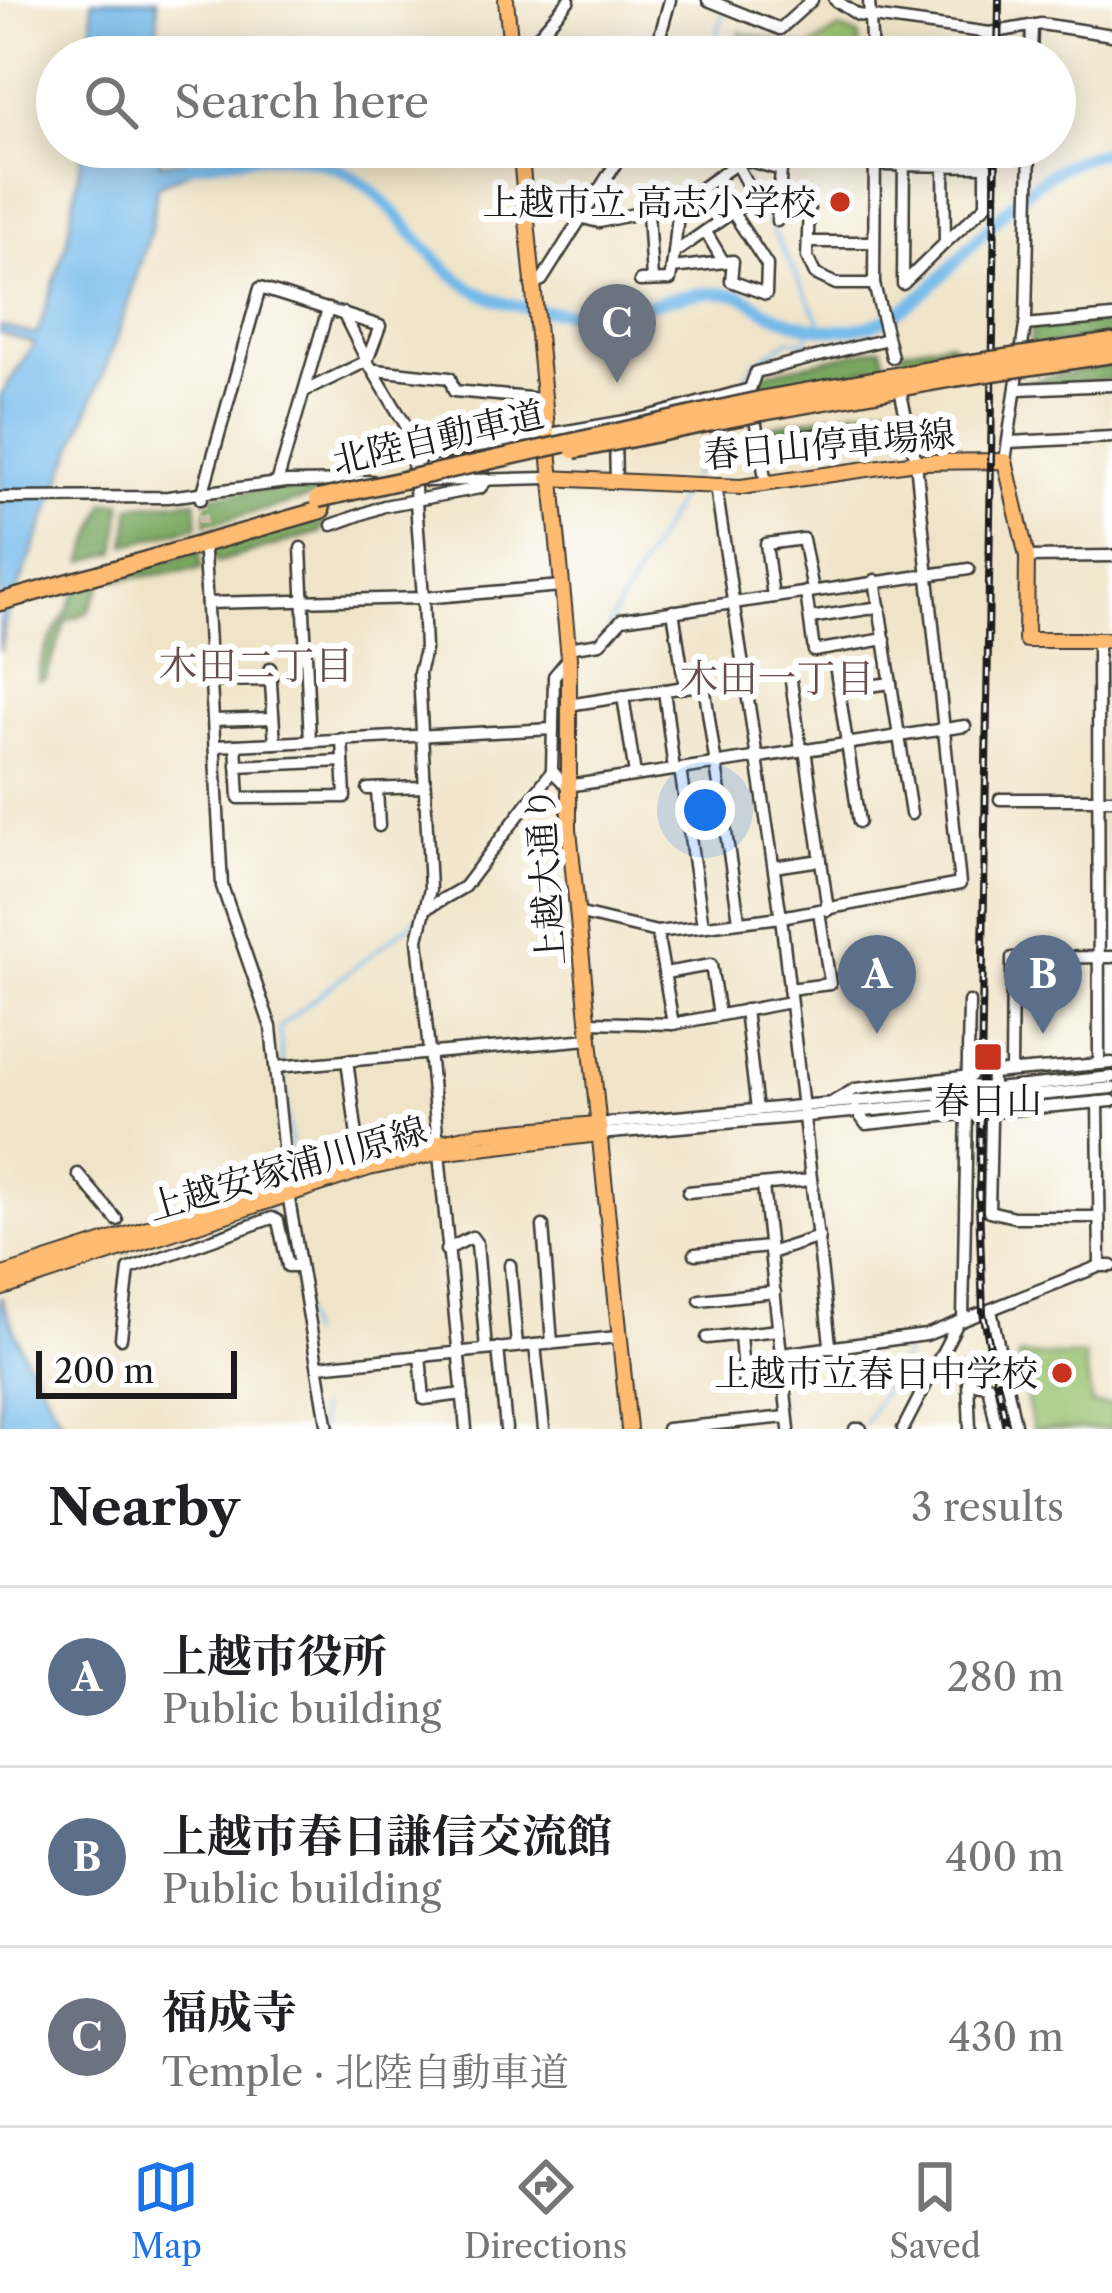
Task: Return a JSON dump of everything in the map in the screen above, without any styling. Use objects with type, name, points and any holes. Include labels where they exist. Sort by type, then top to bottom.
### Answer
[{"type":"highway","name":"北陸自動車道","points":[[0,590],[757,400],[1052,357],[1112,342]]},
{"type":"highway","name":"北陸自動車道","points":[[1052,357],[1112,354]]},
{"type":"highway","name":"北陸自動車道","points":[[0,602],[102,565]]},
{"type":"main road","points":[[506,0],[512,36]]},
{"type":"main road","points":[[517,168],[532,290]]},
{"type":"main road","name":"上越大通り","points":[[532,290],[568,653],[567,786],[577,913],[628,1429]]},
{"type":"main road","name":"春日山停車場線","points":[[549,478],[716,488],[916,462],[1005,461],[1027,557],[1026,640],[1105,640]]},
{"type":"main road","name":"上越安塚浦川原線","points":[[287,1189],[360,1159],[598,1129]]},
{"type":"main road","name":"上越安塚浦川原線","points":[[0,1289],[75,1258],[287,1189],[437,1147]]},
{"type":"main road","name":"上越安塚浦川原線","points":[[0,1276],[75,1258]]},
{"type":"street","points":[[536,36],[569,0]]},
{"type":"street","points":[[660,36],[670,0]]},
{"type":"street","points":[[708,0],[780,29],[812,0]]},
{"type":"street","points":[[752,16],[759,0]]},
{"type":"street","points":[[836,0],[849,11],[869,16],[990,33],[1032,26],[1112,35]]},
{"type":"street","points":[[869,0],[870,36]]},
{"type":"street","points":[[1032,26],[1032,36]]},
{"type":"street","points":[[532,290],[613,168]]},
{"type":"street","points":[[583,218],[599,223],[679,204],[728,168]]},
{"type":"street","points":[[674,253],[754,196],[738,168]]},
{"type":"street","points":[[774,168],[781,170],[777,214],[809,209],[808,242],[815,274],[836,284],[875,290]]},
{"type":"street","points":[[876,168],[875,290],[892,357]]},
{"type":"street","points":[[904,168],[904,284],[986,205],[986,168]]},
{"type":"street","points":[[944,168],[945,243]]},
{"type":"street","points":[[1005,461],[1025,325],[1030,168]]},
{"type":"street","points":[[648,213],[646,280],[670,280],[679,204]]},
{"type":"street","points":[[673,268],[733,261],[731,281],[766,294],[767,265],[733,212]]},
{"type":"street","points":[[706,232],[723,261]]},
{"type":"street","points":[[808,242],[874,242]]},
{"type":"street","points":[[201,496],[260,288],[380,326],[372,366]]},
{"type":"street","points":[[277,483],[328,309]]},
{"type":"street","points":[[343,313],[411,435],[423,598],[421,735],[429,907],[418,939],[466,1429]]},
{"type":"street","points":[[1025,325],[1112,317]]},
{"type":"street","points":[[766,484],[756,372],[886,334]]},
{"type":"street","points":[[307,389],[372,366],[450,378],[454,391],[541,399]]},
{"type":"street","points":[[1019,389],[1112,385]]},
{"type":"street","points":[[577,913],[657,932],[781,917],[959,884],[962,873],[940,729],[916,462],[901,394]]},
{"type":"street","points":[[415,476],[421,456],[757,400]]},
{"type":"street","points":[[760,442],[871,428],[907,418]]},
{"type":"street","points":[[1009,442],[1112,437],[1112,420]]},
{"type":"street","points":[[615,422],[616,482]]},
{"type":"street","points":[[411,435],[456,439]]},
{"type":"street","points":[[0,498],[201,496],[277,483],[415,476],[549,478]]},
{"type":"street","points":[[323,512],[480,488],[487,480]]},
{"type":"street","points":[[716,488],[781,917],[830,1344]]},
{"type":"street","points":[[773,597],[766,544],[803,538],[814,651],[885,639]]},
{"type":"street","points":[[302,548],[310,741]]},
{"type":"street","points":[[204,553],[225,902],[263,1000],[277,1066],[287,1189],[328,1429]]},
{"type":"street","points":[[1027,557],[1112,556]]},
{"type":"street","points":[[429,907],[464,887],[552,771],[554,676],[568,653],[600,643],[622,619],[969,569]]},
{"type":"street","points":[[875,580],[911,814]]},
{"type":"street","points":[[207,603],[423,598],[561,586]]},
{"type":"street","points":[[810,617],[880,607]]},
{"type":"street","points":[[674,611],[685,687]]},
{"type":"street","points":[[1099,1217],[1014,1216],[989,1211],[992,1073],[1106,1064],[1105,640]]},
{"type":"street","points":[[836,671],[859,822]]},
{"type":"street","points":[[211,681],[271,674],[275,743]]},
{"type":"street","points":[[587,1022],[673,1024],[746,1010],[830,984],[821,860],[791,681]]},
{"type":"street","points":[[838,690],[891,683]]},
{"type":"street","points":[[568,705],[704,686],[739,920]]},
{"type":"street","points":[[664,690],[703,926]]},
{"type":"street","points":[[623,696],[635,775]]},
{"type":"street","points":[[214,720],[273,718]]},
{"type":"street","points":[[552,771],[567,786],[965,726]]},
{"type":"street","points":[[216,746],[553,729]]},
{"type":"street","points":[[236,745],[239,799],[344,797],[343,740]]},
{"type":"street","points":[[237,766],[343,761]]},
{"type":"street","points":[[379,826],[372,789],[424,787]]},
{"type":"street","points":[[1000,800],[1105,800]]},
{"type":"street","points":[[774,867],[821,860]]},
{"type":"street","points":[[657,932],[673,1024]]},
{"type":"street","points":[[1011,1071],[1012,958],[1106,957]]},
{"type":"street","points":[[665,974],[710,965],[719,1015]]},
{"type":"street","points":[[903,1429],[960,1322],[971,1076],[969,1002]]},
{"type":"street","points":[[746,1010],[757,1111]]},
{"type":"street","points":[[277,1066],[589,1039]]},
{"type":"street","points":[[347,1060],[360,1159]]},
{"type":"street","points":[[832,1103],[855,1089],[971,1076]]},
{"type":"street","points":[[993,1100],[1112,1077]]},
{"type":"street","points":[[993,1100],[1112,1088]]},
{"type":"street","points":[[993,1100],[1112,1101]]},
{"type":"street","points":[[598,1129],[804,1110],[856,1110],[866,1124],[968,1102]]},
{"type":"street","points":[[598,1129],[804,1110],[832,1103],[968,1102]]},
{"type":"street","points":[[781,1354],[926,1335],[1106,1266],[1099,1217],[1098,1102]]},
{"type":"street","points":[[1098,1137],[1112,1137]]},
{"type":"street","points":[[78,1174],[116,1220]]},
{"type":"street","points":[[688,1192],[811,1180]]},
{"type":"street","points":[[667,1429],[788,1423],[764,1186]]},
{"type":"street","points":[[121,1338],[129,1269],[272,1218],[278,1221],[288,1266],[300,1266]]},
{"type":"street","points":[[543,1226],[552,1343]]},
{"type":"street","points":[[446,1250],[472,1237],[477,1244],[506,1429]]},
{"type":"street","points":[[695,1254],[770,1250],[819,1237]]},
{"type":"street","points":[[510,1265],[517,1346]]},
{"type":"street","points":[[700,1300],[775,1292]]},
{"type":"street","points":[[991,1310],[1016,1429]]},
{"type":"street","points":[[707,1338],[778,1330]]},
{"type":"street","points":[[740,1334],[744,1387],[784,1384]]},
{"type":"street","points":[[318,1366],[618,1337]]},
{"type":"street","points":[[535,1345],[544,1429]]},
{"type":"street","points":[[420,1356],[424,1399],[463,1394]]},
{"type":"street","points":[[970,1429],[968,1382],[988,1385],[997,1429]]},
{"type":"green space","points":[[839,29],[859,36],[828,36]]},
{"type":"green space","points":[[1112,322],[1112,335],[1029,348],[1032,328]]},
{"type":"green space","points":[[948,341],[967,355],[899,363],[903,350]]},
{"type":"green space","points":[[882,347],[886,365],[755,393],[761,374]]},
{"type":"green space","points":[[1112,365],[1112,379],[1044,386],[1022,382]]},
{"type":"green space","points":[[899,402],[898,414],[769,435],[762,428]]},
{"type":"green space","points":[[314,485],[321,495],[206,525],[208,496]]},
{"type":"green space","points":[[196,500],[198,526],[126,545],[131,506]]},
{"type":"green space","points":[[122,502],[116,552],[83,562],[105,503]]},
{"type":"green space","points":[[325,518],[321,532],[218,562],[208,557],[208,549]]},
{"type":"green space","points":[[200,551],[201,569],[115,580],[119,574]]},
{"type":"green space","points":[[106,575],[88,612],[66,621],[46,678],[38,680],[44,653],[79,581]]},
{"type":"green space","points":[[1018,1356],[1084,1356],[1092,1404],[1112,1405],[1112,1429],[1033,1429]]},
{"type":"water","points":[[92,0],[157,0],[158,36],[93,36]]},
{"type":"water","points":[[79,168],[189,168],[157,186],[151,229],[117,338],[6,619],[0,652],[0,397],[34,343],[0,333],[0,326],[37,335],[67,241]]},
{"type":"water","points":[[0,1295],[24,1354],[66,1429],[0,1429]]},
{"type":"waterway","points":[[718,36],[724,13]]},
{"type":"waterway","points":[[1076,161],[1112,151]]},
{"type":"waterway","points":[[175,169],[180,168]]},
{"type":"waterway","points":[[334,168],[379,197],[465,284],[513,305],[602,313],[723,293],[741,296],[784,319],[833,330],[866,326],[898,312],[925,292],[1022,195],[1062,168]]},
{"type":"waterway","points":[[756,197],[825,332]]},
{"type":"waterway","points":[[742,386],[753,364],[791,339],[804,343],[810,328]]},
{"type":"waterway","points":[[690,480],[722,427]]},
{"type":"waterway","points":[[608,626],[685,488]]},
{"type":"waterway","points":[[288,1164],[292,1161],[279,1027],[420,916]]},
{"type":"waterway","points":[[266,1181],[279,1169]]},
{"type":"waterway","points":[[269,1208],[282,1270],[296,1271],[307,1335]]},
{"type":"waterway","points":[[864,1425],[907,1349]]},
{"type":"waterway","points":[[319,1409],[321,1429]]},
{"type":"tunnel","points":[[201,499],[204,544]]},
{"type":"tunnel","points":[[967,1091],[995,1089]]},
{"type":"tunnel","points":[[117,1220],[129,1269]]},
{"type":"railway","points":[[998,36],[999,0]]},
{"type":"railway","points":[[996,168],[979,1203],[983,1313],[1007,1429]]},
{"type":"place","name":"上越市立 高志小学校","points":[[840,202]]},
{"type":"place","name":"福成寺","points":[[617,383]]},
{"type":"place","name":"上越市役所","points":[[877,1034]]},
{"type":"place","name":"上越市春日謙信交流館","points":[[1043,1034]]},
{"type":"place","name":"春日山","points":[[988,1057]]},
{"type":"place","name":"上越市立春日中学校","points":[[1062,1373]]},
{"type":"district","name":"木田二丁目","points":[[256,665]]},
{"type":"district","name":"木田一丁目","points":[[777,678]]}]
